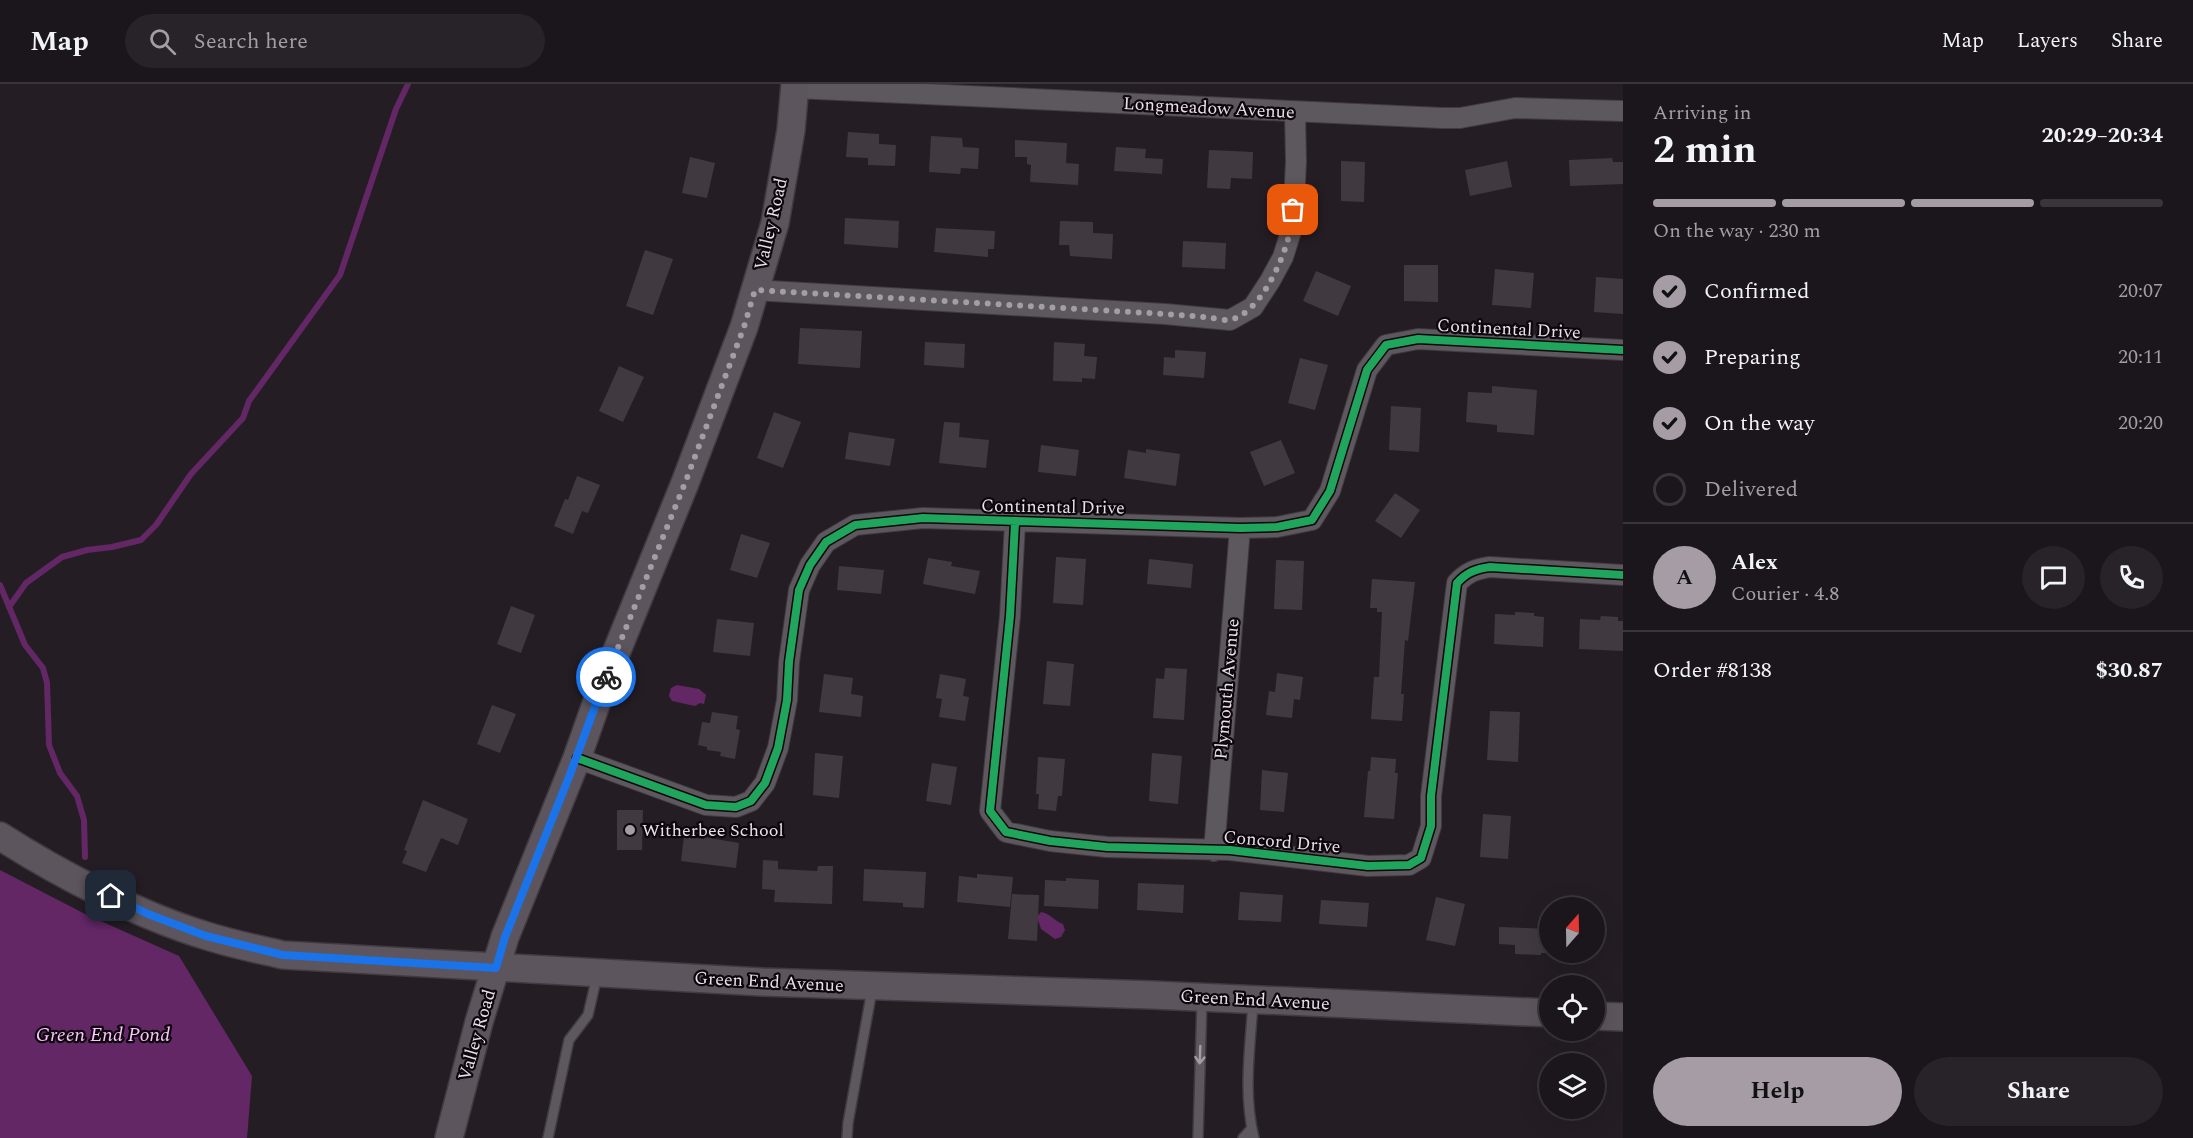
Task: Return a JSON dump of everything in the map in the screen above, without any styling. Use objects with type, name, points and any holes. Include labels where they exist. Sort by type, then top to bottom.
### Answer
[{"type":"main road","name":"Valley Road","points":[[449,1138],[478,1022],[505,937],[685,483],[744,327],[775,223],[795,86]]},
{"type":"main road","name":"Green End Avenue","points":[[4,841],[148,914],[206,936],[283,955],[873,987],[1202,997],[1539,1012]]},
{"type":"main road","points":[[1605,1016],[1623,1017]]},
{"type":"street","name":"Longmeadow Avenue","points":[[795,86],[1295,112],[1460,118],[1515,108],[1623,111]]},
{"type":"street","points":[[755,290],[1165,314],[1230,320],[1253,307],[1270,281],[1287,246],[1293,225],[1296,161],[1295,112]]},
{"type":"street","name":"Continental Drive","points":[[577,758],[706,805],[736,807],[751,801],[765,783],[778,748],[787,700],[789,662],[799,590],[810,565],[826,542],[855,525],[923,518],[1015,523],[1107,523],[1240,528],[1277,527],[1312,520],[1330,492],[1367,370],[1386,345],[1418,339],[1623,350]]},
{"type":"street","name":"Concord Drive","points":[[1015,523],[1010,616],[990,811],[1006,832],[1050,841],[1107,847],[1230,850],[1368,866],[1409,865],[1421,858],[1431,826],[1431,796],[1457,583],[1464,575],[1474,570],[1490,567],[1623,574]]},
{"type":"street","name":"Plymouth Avenue","points":[[1214,851],[1240,528]]},
{"type":"lane","points":[[548,1138],[569,1040],[588,1015],[598,973]]},
{"type":"lane","points":[[847,1138],[873,987]]},
{"type":"lane","points":[[1198,1138],[1202,997]]},
{"type":"lane","points":[[1243,1138],[1253,1133],[1247,1087],[1254,999]]},
{"type":"water","points":[[677,685],[699,689],[706,695],[704,704],[700,703],[695,706],[672,701],[669,696],[671,688]]},
{"type":"water","name":"Green End Pond","points":[[0,870],[85,914],[179,956],[252,1076],[247,1138],[0,1138]]},
{"type":"water","points":[[1041,912],[1063,924],[1065,930],[1061,937],[1055,939],[1041,929],[1037,917]]},
{"type":"building","points":[[848,132],[879,134],[879,144],[896,145],[895,166],[868,165],[868,158],[846,157]]},
{"type":"building","points":[[931,136],[962,138],[963,147],[979,148],[978,169],[961,168],[960,174],[929,172]]},
{"type":"building","points":[[1015,140],[1067,143],[1066,163],[1079,164],[1078,185],[1030,182],[1031,165],[1027,164],[1027,157],[1015,157]]},
{"type":"building","points":[[1116,147],[1146,149],[1145,158],[1163,159],[1162,174],[1114,171]]},
{"type":"building","points":[[1209,150],[1253,152],[1252,179],[1231,178],[1230,189],[1207,188]]},
{"type":"building","points":[[690,157],[715,163],[707,198],[682,193]]},
{"type":"building","points":[[1612,158],[1613,162],[1623,162],[1623,184],[1570,186],[1569,160]]},
{"type":"building","points":[[1341,161],[1365,162],[1364,202],[1341,201]]},
{"type":"building","points":[[1507,161],[1512,187],[1470,196],[1465,170]]},
{"type":"building","points":[[845,218],[899,221],[898,248],[844,244]]},
{"type":"building","points":[[1060,221],[1093,222],[1093,233],[1113,234],[1112,259],[1070,256],[1069,245],[1059,245]]},
{"type":"building","points":[[936,228],[995,231],[994,249],[988,249],[988,257],[934,252]]},
{"type":"building","points":[[1183,241],[1226,243],[1225,269],[1182,267]]},
{"type":"building","points":[[645,250],[673,259],[653,315],[626,306]]},
{"type":"building","points":[[1404,265],[1438,265],[1438,302],[1404,301]]},
{"type":"building","points":[[1495,269],[1534,273],[1531,308],[1492,305]]},
{"type":"building","points":[[1316,271],[1351,286],[1338,316],[1303,301]]},
{"type":"building","points":[[1596,277],[1623,279],[1623,314],[1594,312]]},
{"type":"building","points":[[800,328],[862,331],[860,368],[798,364]]},
{"type":"building","points":[[925,342],[965,344],[964,368],[924,365]]},
{"type":"building","points":[[1054,342],[1085,344],[1084,356],[1097,357],[1095,379],[1082,378],[1082,382],[1053,381]]},
{"type":"building","points":[[1175,350],[1206,352],[1204,378],[1163,375],[1164,357],[1175,358]]},
{"type":"building","points":[[1300,358],[1328,365],[1315,410],[1288,403]]},
{"type":"building","points":[[619,366],[644,377],[623,422],[599,411]]},
{"type":"building","points":[[1492,386],[1537,390],[1534,435],[1497,432],[1497,425],[1466,422],[1468,392],[1492,393]]},
{"type":"building","points":[[1391,406],[1421,408],[1419,452],[1389,450]]},
{"type":"building","points":[[774,412],[801,422],[783,468],[757,458]]},
{"type":"building","points":[[944,422],[960,423],[959,437],[989,440],[986,468],[939,463]]},
{"type":"building","points":[[849,432],[895,439],[890,466],[845,459]]},
{"type":"building","points":[[1281,440],[1295,473],[1264,486],[1250,452]]},
{"type":"building","points":[[1041,445],[1079,450],[1076,476],[1038,472]]},
{"type":"building","points":[[1146,449],[1180,454],[1176,486],[1124,478],[1128,450],[1146,453]]},
{"type":"building","points":[[577,476],[600,485],[588,513],[582,511],[573,534],[554,526],[565,499],[568,500]]},
{"type":"building","points":[[1395,493],[1420,510],[1401,538],[1375,521]]},
{"type":"building","points":[[741,534],[770,543],[757,578],[730,570]]},
{"type":"building","points":[[1056,557],[1086,559],[1083,605],[1053,603]]},
{"type":"building","points":[[928,558],[952,562],[951,566],[980,571],[975,594],[923,584]]},
{"type":"building","points":[[1149,559],[1193,564],[1191,588],[1147,584]]},
{"type":"building","points":[[1276,560],[1304,561],[1302,610],[1274,609]]},
{"type":"building","points":[[839,566],[884,570],[881,594],[837,590]]},
{"type":"building","points":[[1372,579],[1415,582],[1408,641],[1405,640],[1401,694],[1404,694],[1402,721],[1371,719],[1374,677],[1379,677],[1382,612],[1377,612],[1377,608],[1370,608]]},
{"type":"building","points":[[511,606],[535,615],[521,653],[497,644]]},
{"type":"building","points":[[1515,612],[1534,613],[1534,616],[1544,617],[1543,647],[1494,644],[1495,614],[1515,615]]},
{"type":"building","points":[[1601,616],[1618,617],[1618,621],[1623,621],[1623,651],[1579,649],[1580,619],[1600,620]]},
{"type":"building","points":[[717,619],[754,623],[750,656],[713,652]]},
{"type":"building","points":[[1047,661],[1074,664],[1070,706],[1043,704]]},
{"type":"building","points":[[1165,668],[1187,669],[1184,720],[1153,718],[1156,678],[1164,679]]},
{"type":"building","points":[[1277,673],[1303,677],[1300,700],[1294,699],[1292,718],[1266,715],[1269,691],[1275,692]]},
{"type":"building","points":[[824,674],[853,678],[851,694],[863,696],[861,717],[819,712]]},
{"type":"building","points":[[940,674],[966,679],[963,696],[969,697],[965,721],[939,717],[942,699],[936,698]]},
{"type":"building","points":[[492,705],[516,714],[500,753],[477,744]]},
{"type":"building","points":[[1490,711],[1520,712],[1518,762],[1487,760]]},
{"type":"building","points":[[712,712],[738,716],[736,729],[740,730],[735,759],[720,756],[721,752],[707,750],[707,747],[698,745],[702,722],[710,723]]},
{"type":"building","points":[[815,753],[843,756],[839,798],[813,795]]},
{"type":"building","points":[[1152,753],[1182,756],[1178,804],[1149,801]]},
{"type":"building","points":[[1038,757],[1065,759],[1062,796],[1058,796],[1056,811],[1038,809],[1039,794],[1036,794]]},
{"type":"building","points":[[1371,757],[1396,759],[1395,773],[1398,773],[1394,819],[1364,817]]},
{"type":"building","points":[[932,763],[957,767],[951,805],[926,801]]},
{"type":"building","points":[[1262,770],[1288,773],[1284,812],[1260,810]]},
{"type":"building","points":[[423,800],[468,819],[458,845],[441,838],[426,872],[402,863],[407,851],[404,850]]},
{"type":"building","name":"Witherbee School","points":[[617,810],[643,810],[642,850],[617,850]]},
{"type":"building","points":[[1483,814],[1511,816],[1508,859],[1480,857]]},
{"type":"building","points":[[684,836],[739,843],[736,868],[681,861]]},
{"type":"building","points":[[763,860],[778,861],[778,869],[817,871],[818,866],[833,866],[832,904],[774,902],[775,890],[762,889]]},
{"type":"building","points":[[864,869],[926,872],[924,908],[903,907],[903,903],[863,901]]},
{"type":"building","points":[[977,874],[1013,877],[1010,907],[957,902],[959,876],[977,878]]},
{"type":"building","points":[[1066,878],[1099,880],[1098,909],[1044,906],[1045,880],[1066,881]]},
{"type":"building","points":[[1138,883],[1184,885],[1183,913],[1137,910]]},
{"type":"building","points":[[1240,892],[1283,895],[1281,922],[1238,920]]},
{"type":"building","points":[[1012,894],[1039,895],[1037,941],[1008,939]]},
{"type":"building","points":[[1436,897],[1465,904],[1455,946],[1426,940]]},
{"type":"building","points":[[1321,900],[1369,903],[1367,927],[1319,924]]},
{"type":"building","points":[[1499,927],[1539,929],[1539,955],[1515,954],[1515,945],[1499,944]]},
{"type":"waterway","points":[[9,607],[26,583],[62,557],[141,540],[156,525],[191,474],[243,418],[249,401],[340,275],[396,109],[408,84]]},
{"type":"waterway","points":[[0,585],[25,645],[43,668],[47,683],[49,745],[60,773],[77,796],[84,820],[85,857]]},
{"type":"cycle path","points":[[577,758],[706,805],[736,807],[751,801],[765,783],[778,748],[787,700],[789,662],[799,590],[810,565],[826,542],[855,525],[923,518],[1240,528],[1277,527],[1312,520],[1330,491],[1367,370],[1386,345],[1418,339],[1623,350]]},
{"type":"cycle path","points":[[1015,523],[1010,616],[990,811],[1006,832],[1050,841],[1107,847],[1230,850],[1368,866],[1409,865],[1421,858],[1431,826],[1431,796],[1457,583],[1472,572],[1490,567],[1623,575]]},
{"type":"way so far","points":[[606,677],[685,483],[744,327],[755,290],[1165,314],[1230,320],[1253,307],[1270,281],[1283,257],[1293,225],[1293,210]]},
{"type":"place","name":"Witherbee School","points":[[630,830]]},
{"type":"route","points":[[111,896],[148,914],[206,936],[283,955],[496,968],[505,937],[606,677]]}]
